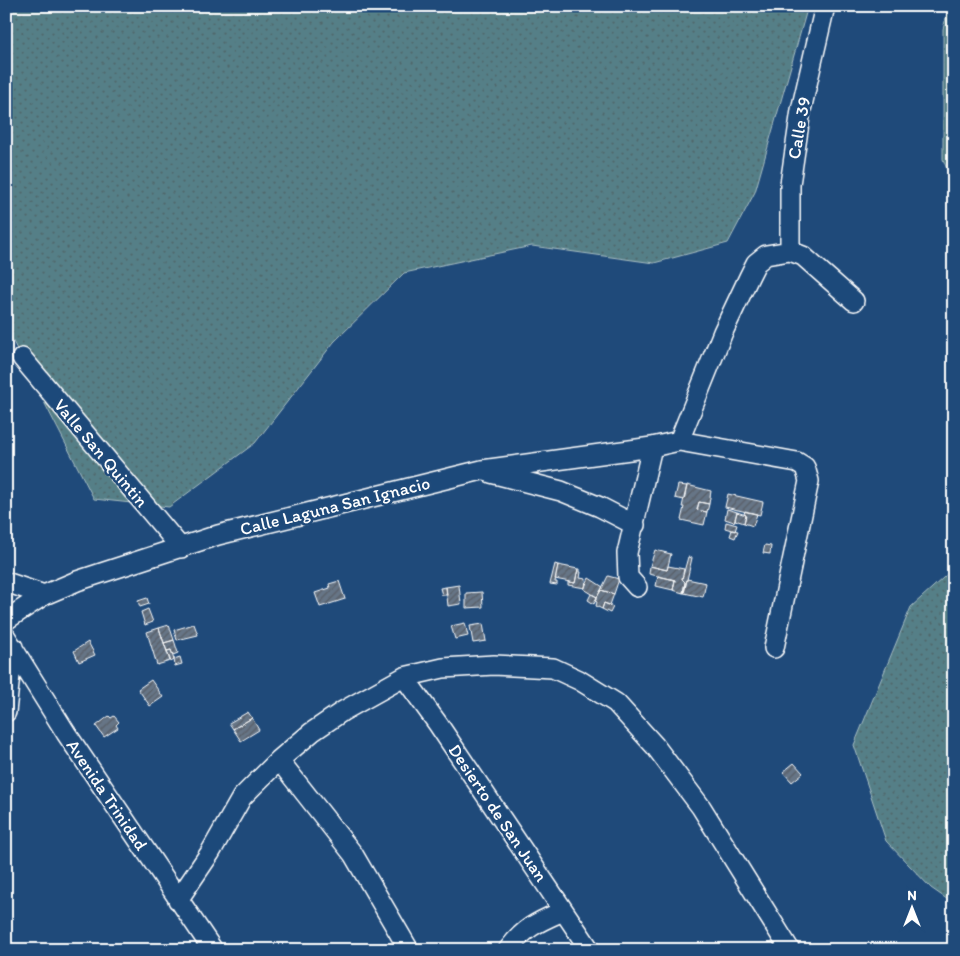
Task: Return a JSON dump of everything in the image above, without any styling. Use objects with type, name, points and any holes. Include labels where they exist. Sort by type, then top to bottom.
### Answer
[{"type":"street","name":"Calle 39","points":[[790,251],[790,184],[801,110],[825,6]]},
{"type":"street","points":[[774,648],[809,481],[805,468],[797,462],[679,441],[723,332],[756,263],[766,255],[790,251],[804,256],[854,301]]},
{"type":"street","name":"Valle San Quintin","points":[[22,358],[181,548]]},
{"type":"street","name":"Calle Laguna San Ignacio","points":[[6,620],[44,595],[77,581],[218,535],[482,470],[652,447],[679,441]]},
{"type":"street","points":[[637,587],[628,577],[626,567],[627,553],[652,447]]},
{"type":"street","points":[[482,470],[561,491],[600,507],[634,525]]},
{"type":"street","points":[[6,582],[44,595]]},
{"type":"street","points":[[6,712],[10,642]]},
{"type":"street","name":"Avenida Trinidad","points":[[10,642],[66,733],[178,900],[214,950]]},
{"type":"street","points":[[178,900],[210,853],[242,797],[312,732],[342,711],[404,677],[443,668],[494,665],[553,668],[579,680],[616,703],[655,746],[702,807],[790,950]]},
{"type":"street","name":"Desierto de San Juan","points":[[404,677],[438,724],[590,950]]},
{"type":"street","points":[[280,760],[353,854],[409,950]]},
{"type":"street","points":[[508,950],[517,938],[532,925],[563,911]]},
{"type":"green space","points":[[6,6],[808,6],[755,192],[728,243],[654,263],[532,246],[404,273],[334,342],[255,443],[169,507],[94,499],[6,328]]},
{"type":"green space","points":[[949,6],[954,6],[954,187],[943,159],[943,29]]},
{"type":"green space","points":[[954,568],[954,904],[931,888],[886,841],[854,745],[911,607]]},
{"type":"building","points":[[678,485],[687,486],[684,500],[675,498]]},
{"type":"building","points":[[687,485],[711,491],[709,504],[699,502],[697,510],[707,512],[704,525],[681,520]]},
{"type":"building","points":[[728,494],[763,502],[760,515],[725,507]]},
{"type":"building","points":[[699,502],[709,504],[707,512],[697,510]]},
{"type":"building","points":[[727,509],[737,512],[734,522],[725,519]]},
{"type":"building","points":[[745,511],[757,514],[753,526],[744,523]]},
{"type":"building","points":[[737,512],[746,515],[744,523],[735,520]]},
{"type":"building","points":[[726,522],[737,525],[735,531],[725,528]]},
{"type":"building","points":[[732,530],[738,531],[735,538],[730,536]]},
{"type":"building","points":[[765,545],[771,546],[770,554],[763,553]]},
{"type":"building","points":[[655,550],[671,554],[667,570],[650,566]]},
{"type":"building","points":[[688,557],[692,558],[683,593],[685,582],[682,579]]},
{"type":"building","points":[[555,564],[558,565],[555,582],[557,582],[557,585],[550,584]]},
{"type":"building","points":[[558,565],[578,569],[575,583],[555,579]]},
{"type":"building","points":[[650,566],[667,570],[668,566],[684,569],[682,579],[685,582],[683,593],[673,590],[675,580],[649,574]]},
{"type":"building","points":[[578,569],[581,572],[580,578],[586,579],[585,588],[568,585],[568,582],[575,583]]},
{"type":"building","points":[[608,576],[619,579],[614,594],[601,590]]},
{"type":"building","points":[[658,576],[675,580],[673,590],[656,586]]},
{"type":"building","points":[[589,578],[603,587],[597,597],[584,589]]},
{"type":"building","points":[[687,579],[706,583],[703,597],[684,593]]},
{"type":"building","points":[[339,581],[345,599],[320,607],[315,593],[330,588],[329,584]]},
{"type":"building","points":[[459,585],[461,604],[448,606],[446,587]]},
{"type":"building","points":[[446,587],[447,595],[442,595],[440,588]]},
{"type":"building","points":[[601,590],[614,594],[610,605],[604,603],[602,609],[596,606],[597,602],[595,601]]},
{"type":"building","points":[[482,592],[483,607],[466,608],[466,593]]},
{"type":"building","points":[[591,594],[597,597],[594,604],[588,600]]},
{"type":"building","points":[[147,598],[149,604],[140,607],[138,601]]},
{"type":"building","points":[[604,603],[613,607],[610,613],[602,609]]},
{"type":"building","points":[[148,609],[153,622],[145,625],[141,612]]},
{"type":"building","points":[[465,623],[468,636],[455,639],[451,626]]},
{"type":"building","points":[[194,624],[198,635],[177,640],[174,630]]},
{"type":"building","points":[[483,624],[486,641],[473,643],[470,626]]},
{"type":"building","points":[[169,625],[174,640],[164,643],[159,628]]},
{"type":"building","points":[[159,628],[170,661],[157,665],[147,632]]},
{"type":"building","points":[[174,640],[178,653],[173,655],[171,650],[167,651],[164,643]]},
{"type":"building","points":[[88,642],[95,655],[79,662],[74,651]]},
{"type":"building","points":[[171,650],[174,660],[171,662],[167,651]]},
{"type":"building","points":[[180,657],[182,664],[175,666],[174,659]]},
{"type":"building","points":[[151,680],[163,697],[150,706],[138,689]]},
{"type":"building","points":[[248,712],[252,718],[233,729],[229,723]]},
{"type":"building","points":[[109,716],[111,718],[114,716],[119,722],[116,725],[118,728],[104,737],[96,726]]},
{"type":"building","points":[[252,718],[259,730],[241,741],[233,729]]},
{"type":"building","points":[[794,763],[803,773],[792,782],[783,772]]}]
